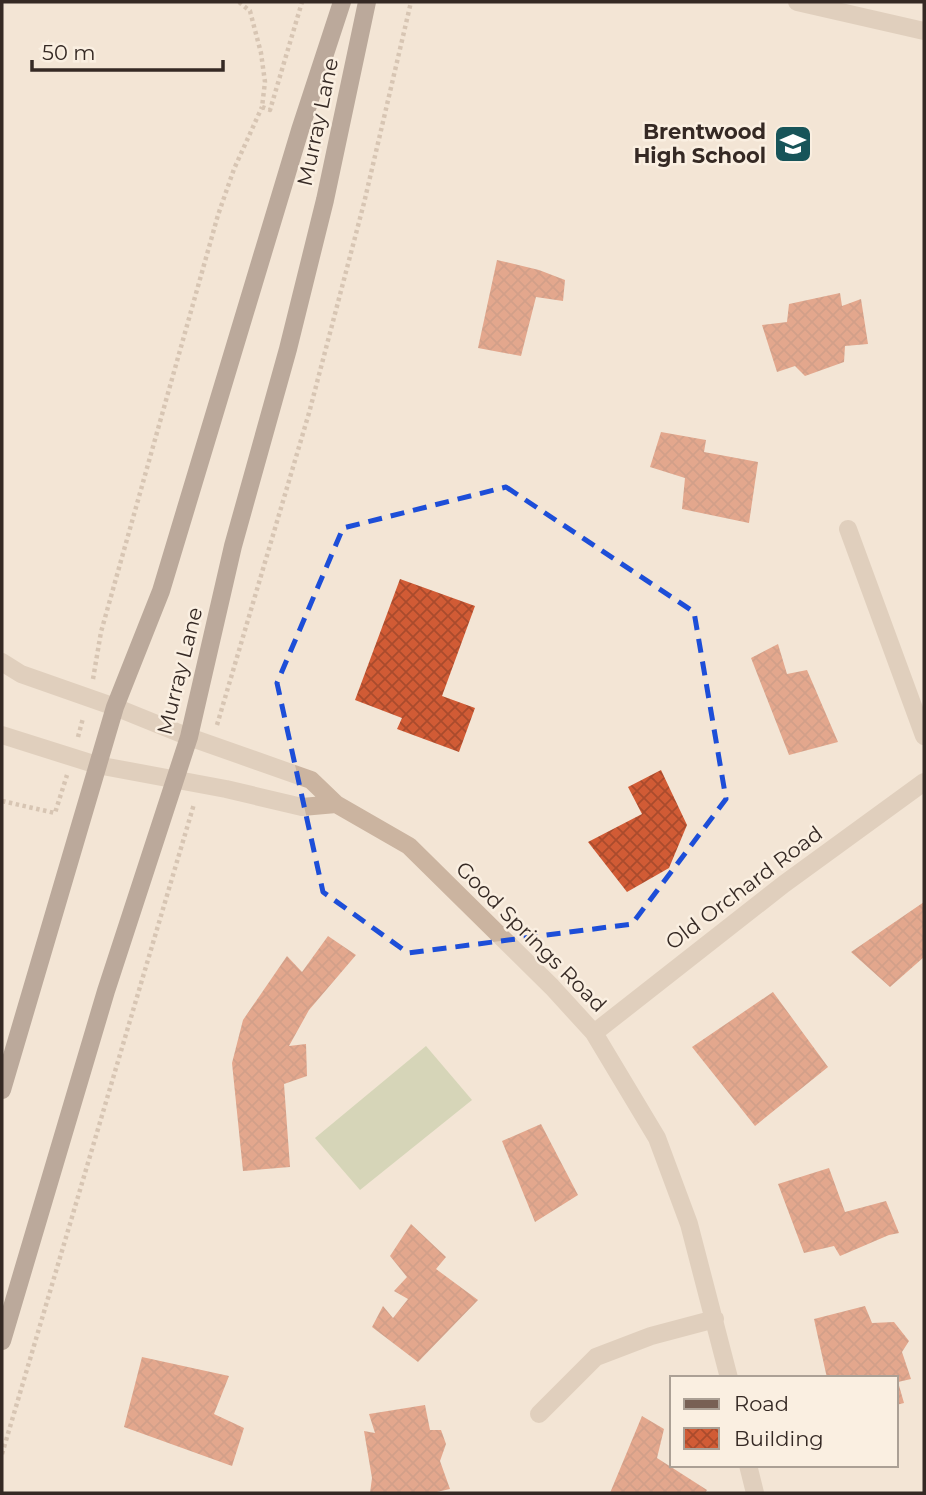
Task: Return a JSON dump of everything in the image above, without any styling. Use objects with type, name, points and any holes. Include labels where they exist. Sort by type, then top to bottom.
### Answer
[{"type":"main road","name":"Murray Lane","points":[[2,1090],[115,707],[161,591],[292,156],[342,2]]},
{"type":"main road","name":"Murray Lane","points":[[2,1341],[106,991],[189,737],[233,546],[288,349],[325,200],[367,2]]},
{"type":"street","points":[[797,2],[924,31]]},
{"type":"street","points":[[848,529],[924,736]]},
{"type":"street","name":"Good Springs Road","points":[[2,662],[21,674],[311,780],[336,804],[409,846],[552,987],[594,1033],[657,1138],[689,1224],[729,1376]]},
{"type":"street","points":[[2,735],[97,765],[173,781],[226,789],[302,807],[336,804]]},
{"type":"street","name":"Old Orchard Road","points":[[594,1033],[784,884],[924,782]]},
{"type":"street","points":[[539,1414],[596,1357],[651,1336],[715,1319]]},
{"type":"street","points":[[748,1467],[755,1493]]},
{"type":"path","points":[[2,801],[55,813],[73,757],[97,663],[101,632],[218,215],[234,169],[262,107],[265,82],[261,53],[250,11],[239,2]]},
{"type":"path","points":[[262,107],[270,110],[302,2]]},
{"type":"highlighted area","points":[[506,487],[694,612],[726,799],[632,924],[408,953],[323,892],[277,683],[343,528]]},
{"type":"green space","points":[[426,1046],[472,1100],[360,1190],[315,1138]]},
{"type":"building","points":[[497,260],[539,270],[565,280],[563,301],[536,297],[521,356],[478,348]]},
{"type":"building","points":[[840,293],[842,306],[861,299],[868,344],[845,346],[844,362],[805,376],[795,366],[777,372],[762,325],[787,322],[789,304]]},
{"type":"building","points":[[661,432],[706,440],[704,452],[758,462],[749,523],[682,509],[685,478],[650,467]]},
{"type":"building","points":[[400,579],[475,606],[442,696],[475,708],[459,752],[397,729],[402,718],[355,700]]},
{"type":"building","points":[[778,644],[787,674],[807,670],[838,742],[789,755],[751,658]]},
{"type":"building","points":[[661,770],[687,825],[669,868],[627,892],[588,842],[642,814],[628,787]]},
{"type":"building","points":[[924,902],[924,957],[890,987],[851,952]]},
{"type":"building","points":[[328,936],[356,955],[309,1010],[289,1046],[306,1044],[307,1076],[284,1084],[290,1167],[243,1171],[232,1063],[243,1020],[287,956],[302,972]]},
{"type":"building","points":[[773,992],[828,1067],[755,1126],[692,1047]]},
{"type":"building","points":[[541,1124],[578,1195],[535,1222],[502,1141]]},
{"type":"building","points":[[829,1168],[845,1212],[886,1201],[899,1233],[840,1256],[834,1246],[804,1253],[778,1184]]},
{"type":"building","points":[[411,1224],[446,1257],[436,1269],[478,1300],[418,1362],[372,1327],[383,1306],[393,1318],[408,1299],[394,1291],[407,1277],[390,1256]]},
{"type":"building","points":[[865,1306],[872,1323],[894,1322],[909,1341],[902,1352],[911,1379],[898,1382],[898,1376],[827,1376],[814,1319]]},
{"type":"building","points":[[142,1357],[229,1376],[214,1414],[244,1428],[232,1466],[124,1427]]},
{"type":"building","points":[[898,1382],[904,1403],[898,1404]]},
{"type":"building","points":[[425,1405],[430,1430],[441,1430],[446,1444],[440,1461],[450,1489],[432,1493],[370,1493],[372,1478],[364,1431],[375,1433],[369,1414]]},
{"type":"building","points":[[642,1416],[664,1429],[657,1458],[707,1490],[705,1493],[610,1493]]},
{"type":"place","name":"Brentwood High School","points":[[793,144]]}]
